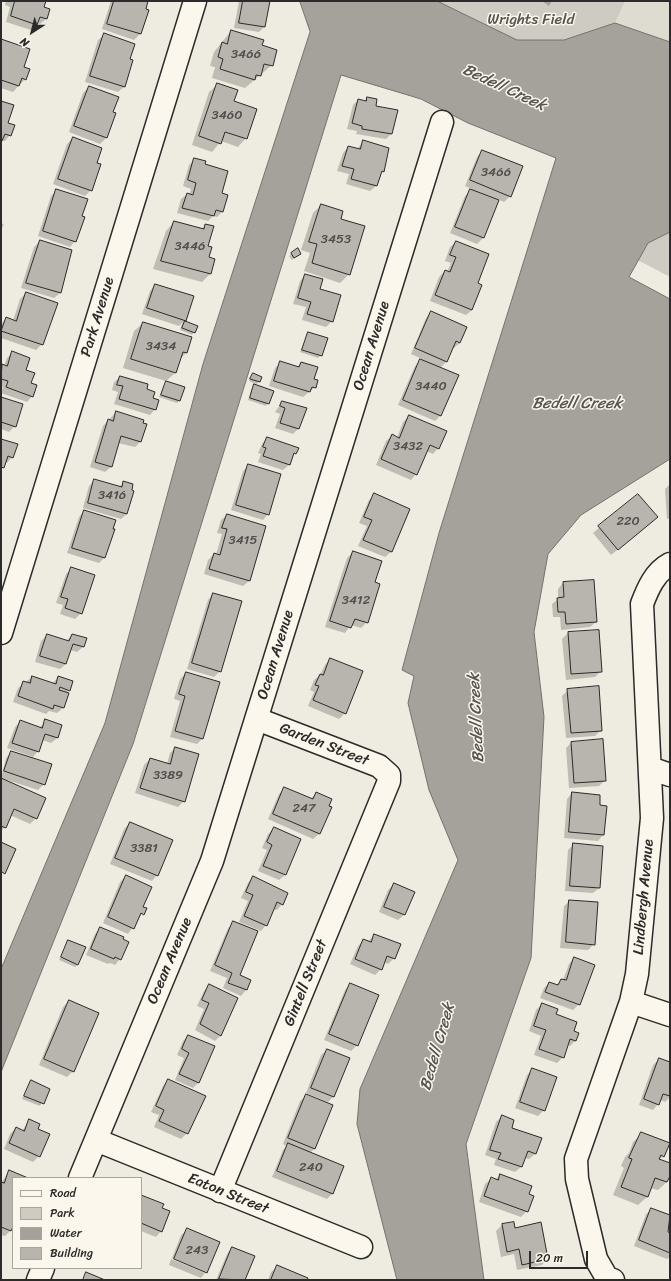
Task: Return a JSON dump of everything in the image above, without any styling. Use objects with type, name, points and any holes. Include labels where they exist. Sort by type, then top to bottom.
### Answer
[{"type":"street","name":"Park Avenue","points":[[1,633],[195,1]]},
{"type":"street","name":"Ocean Avenue","points":[[80,1177],[212,861],[442,122]]},
{"type":"street","name":"Lindbergh Avenue","points":[[613,1280],[607,1278],[596,1259],[577,1179],[576,1159],[631,1002],[637,974],[652,818],[642,604],[648,586],[665,566],[670,564]]},
{"type":"street","name":"Garden Street","points":[[257,719],[379,766],[389,775]]},
{"type":"street","points":[[650,768],[670,775]]},
{"type":"street","name":"Gintell Street","points":[[220,1191],[386,788],[389,775]]},
{"type":"street","points":[[631,1002],[670,1015]]},
{"type":"street","name":"Eaton Street","points":[[96,1140],[361,1248]]},
{"type":"street","points":[[38,1280],[43,1269]]},
{"type":"shaded area","points":[[625,1],[670,1],[670,42],[615,23]]},
{"type":"green space","name":"Wrights Field","points":[[437,1],[625,1],[615,23],[564,40],[517,40]]},
{"type":"green space","points":[[670,206],[670,277],[630,256]]},
{"type":"water","name":"Bedell Creek","points":[[300,1],[437,1],[517,40],[564,40],[615,23],[670,42],[670,232],[648,243],[629,277],[670,299],[670,459],[581,515],[548,554],[534,632],[544,717],[531,958],[466,1144],[484,1280],[397,1280],[357,1124],[360,1089],[458,860],[429,790],[408,703],[414,676],[402,670],[439,533],[556,158],[468,123],[421,99],[341,75],[133,744],[1,1072],[1,969],[105,723],[203,364],[310,32]]},
{"type":"building","points":[[15,1],[46,1],[44,7],[50,9],[47,19],[40,17],[37,25],[11,16]]},
{"type":"building","points":[[114,1],[148,1],[146,9],[149,10],[141,34],[107,24]]},
{"type":"building","points":[[243,1],[270,1],[265,27],[239,23]]},
{"type":"building","points":[[231,30],[264,40],[262,45],[277,50],[273,66],[264,64],[261,76],[256,75],[255,80],[220,69],[223,59],[218,57],[222,42],[227,44]]},
{"type":"building","points":[[104,33],[135,44],[130,59],[133,60],[125,87],[90,76]]},
{"type":"building","points":[[1,39],[30,49],[24,67],[30,69],[26,80],[22,78],[19,86],[1,80]]},
{"type":"building","points":[[217,83],[238,90],[234,101],[257,109],[247,139],[225,132],[221,144],[199,136]]},
{"type":"building","points":[[89,86],[119,97],[113,112],[116,113],[107,138],[74,126]]},
{"type":"building","points":[[367,97],[377,99],[376,106],[398,110],[392,134],[362,129],[362,126],[352,123],[358,99],[366,101]]},
{"type":"building","points":[[1,101],[14,105],[8,123],[15,125],[11,136],[5,134],[1,143]]},
{"type":"building","points":[[73,137],[102,148],[97,163],[101,164],[92,191],[58,179]]},
{"type":"building","points":[[363,140],[389,148],[384,172],[382,171],[377,186],[351,179],[354,169],[342,166],[348,146],[360,149]]},
{"type":"building","points":[[482,150],[523,166],[511,197],[470,180]]},
{"type":"building","points":[[194,158],[206,161],[205,164],[228,171],[222,193],[228,195],[223,212],[216,210],[214,216],[182,208],[187,193],[193,195],[196,183],[188,180]]},
{"type":"building","points":[[56,189],[88,199],[82,216],[85,217],[76,242],[43,231]]},
{"type":"building","points":[[470,189],[499,200],[484,238],[455,227]]},
{"type":"building","points":[[321,204],[343,211],[341,219],[365,226],[350,275],[312,263],[317,244],[309,242]]},
{"type":"building","points":[[174,221],[204,229],[205,224],[214,226],[208,246],[212,247],[209,257],[215,259],[211,274],[161,261]]},
{"type":"building","points":[[40,240],[72,250],[61,293],[26,283]]},
{"type":"building","points":[[456,241],[489,254],[478,283],[482,285],[472,310],[435,295],[445,270],[450,272],[456,257],[450,255]]},
{"type":"building","points":[[298,248],[301,254],[294,258],[291,253]]},
{"type":"building","points":[[305,274],[323,279],[320,289],[341,295],[333,322],[307,314],[311,302],[298,298]]},
{"type":"building","points":[[155,284],[194,296],[186,321],[147,308]]},
{"type":"building","points":[[26,292],[58,303],[43,345],[1,331],[6,317],[16,321]]},
{"type":"building","points":[[431,311],[467,327],[460,343],[456,341],[447,362],[415,348]]},
{"type":"building","points":[[185,321],[198,326],[195,333],[182,328]]},
{"type":"building","points":[[143,322],[192,337],[187,353],[183,352],[176,373],[131,359]]},
{"type":"building","points":[[308,332],[328,338],[322,356],[302,350]]},
{"type":"building","points":[[12,351],[30,358],[26,370],[35,373],[31,383],[37,385],[33,397],[6,387],[8,381],[1,379],[2,364],[7,366]]},
{"type":"building","points":[[420,359],[459,375],[441,416],[403,400]]},
{"type":"building","points":[[280,361],[299,367],[301,362],[318,367],[314,379],[318,380],[316,388],[312,387],[310,392],[274,381]]},
{"type":"building","points":[[253,373],[262,377],[260,382],[250,379]]},
{"type":"building","points":[[120,376],[148,384],[147,389],[155,392],[153,398],[159,400],[156,410],[119,399],[123,386],[117,385]]},
{"type":"building","points":[[166,381],[185,387],[180,401],[161,395]]},
{"type":"building","points":[[254,384],[274,391],[269,404],[250,398]]},
{"type":"building","points":[[1,397],[23,404],[16,427],[1,422]]},
{"type":"building","points":[[282,401],[307,408],[299,429],[280,423],[285,408],[280,406]]},
{"type":"building","points":[[116,411],[144,420],[143,423],[147,424],[141,442],[121,436],[112,467],[95,462],[108,419],[113,421]]},
{"type":"building","points":[[409,415],[447,431],[439,449],[430,445],[417,475],[381,459],[392,434],[399,438]]},
{"type":"building","points":[[267,437],[299,448],[296,454],[294,453],[290,465],[263,456],[266,448],[263,447]]},
{"type":"building","points":[[1,439],[18,444],[13,458],[8,456],[4,468],[1,467]]},
{"type":"building","points":[[248,464],[281,474],[269,515],[236,505]]},
{"type":"building","points":[[94,479],[122,487],[123,481],[133,484],[132,490],[134,491],[127,514],[88,503]]},
{"type":"building","points":[[374,493],[410,509],[392,552],[363,540],[372,520],[364,517]]},
{"type":"building","points":[[638,494],[658,517],[618,550],[598,526]]},
{"type":"building","points":[[84,510],[116,520],[113,529],[115,529],[105,558],[72,548]]},
{"type":"building","points":[[227,514],[266,526],[250,581],[209,569],[214,553],[220,555],[227,529],[222,528]]},
{"type":"building","points":[[353,551],[382,561],[375,582],[380,584],[368,623],[355,619],[351,628],[330,621]]},
{"type":"building","points":[[71,567],[95,575],[82,614],[65,608],[68,599],[61,597]]},
{"type":"building","points":[[594,580],[597,622],[566,624],[565,612],[558,612],[557,598],[564,597],[563,582]]},
{"type":"building","points":[[213,593],[242,601],[221,672],[192,663]]},
{"type":"building","points":[[599,630],[602,672],[571,674],[568,632]]},
{"type":"building","points":[[47,634],[69,641],[72,634],[87,638],[84,647],[73,644],[66,664],[40,656]]},
{"type":"building","points":[[330,658],[363,671],[346,714],[313,700],[319,686],[315,685],[320,674],[323,675]]},
{"type":"building","points":[[186,672],[220,682],[203,739],[175,731],[185,696],[179,694]]},
{"type":"building","points":[[32,676],[56,684],[58,676],[73,681],[70,691],[60,687],[59,690],[69,693],[64,708],[54,705],[53,709],[18,696],[23,681],[30,683]]},
{"type":"building","points":[[599,686],[602,731],[571,733],[567,689]]},
{"type":"building","points":[[45,719],[62,725],[58,738],[45,734],[39,752],[12,743],[20,720],[42,728]]},
{"type":"building","points":[[603,739],[606,781],[574,783],[571,742]]},
{"type":"building","points":[[175,747],[199,754],[185,802],[140,788],[150,758],[170,764]]},
{"type":"building","points":[[11,751],[52,764],[45,785],[4,771]]},
{"type":"building","points":[[1,778],[46,798],[37,819],[14,809],[6,828],[1,826]]},
{"type":"building","points":[[284,787],[313,799],[316,792],[332,799],[329,806],[332,807],[320,834],[273,814]]},
{"type":"building","points":[[572,792],[600,795],[600,805],[607,806],[604,835],[569,832]]},
{"type":"building","points":[[130,822],[173,840],[158,876],[115,858]]},
{"type":"building","points":[[274,827],[301,839],[286,875],[263,866],[272,845],[267,842]]},
{"type":"building","points":[[1,842],[16,849],[5,874],[2,872],[1,874]]},
{"type":"building","points":[[573,843],[603,846],[600,888],[570,886]]},
{"type":"building","points":[[126,875],[152,887],[143,907],[147,908],[144,915],[141,913],[134,929],[108,917]]},
{"type":"building","points":[[253,876],[288,893],[283,905],[277,902],[267,926],[244,916],[253,895],[246,892]]},
{"type":"building","points":[[394,883],[415,892],[405,915],[384,907]]},
{"type":"building","points":[[569,900],[598,902],[595,945],[566,942]]},
{"type":"building","points":[[233,921],[258,931],[240,975],[251,980],[247,990],[228,983],[232,973],[215,965]]},
{"type":"building","points":[[100,927],[124,937],[123,939],[129,942],[121,960],[115,957],[114,959],[91,949]]},
{"type":"building","points":[[374,934],[401,944],[395,959],[387,956],[382,970],[355,959],[363,939],[371,942]]},
{"type":"building","points":[[68,940],[86,947],[78,965],[61,957]]},
{"type":"building","points":[[574,957],[595,965],[580,1005],[545,992],[549,982],[558,985],[561,979],[566,980]]},
{"type":"building","points":[[350,983],[379,995],[358,1046],[329,1034]]},
{"type":"building","points":[[209,984],[238,998],[221,1036],[200,1024],[209,1003],[202,1000]]},
{"type":"building","points":[[69,1000],[99,1013],[74,1072],[44,1059]]},
{"type":"building","points":[[542,1003],[558,1009],[556,1014],[577,1022],[574,1031],[579,1033],[576,1041],[570,1039],[564,1058],[539,1049],[546,1030],[534,1026]]},
{"type":"building","points":[[188,1035],[215,1046],[199,1083],[179,1074],[189,1053],[182,1049]]},
{"type":"building","points":[[327,1049],[350,1058],[334,1097],[311,1088]]},
{"type":"building","points":[[659,1058],[670,1062],[670,1096],[663,1094],[659,1105],[644,1099]]},
{"type":"building","points":[[532,1068],[557,1077],[545,1111],[520,1102]]},
{"type":"building","points":[[168,1079],[206,1096],[188,1134],[159,1121],[164,1110],[156,1106]]},
{"type":"building","points":[[31,1080],[50,1089],[44,1104],[24,1096]]},
{"type":"building","points":[[306,1094],[333,1105],[315,1149],[288,1138]]},
{"type":"building","points":[[502,1115],[514,1120],[512,1128],[542,1138],[536,1154],[528,1151],[522,1167],[498,1159],[501,1153],[490,1150]]},
{"type":"building","points":[[29,1119],[40,1124],[38,1129],[50,1134],[40,1157],[9,1143],[16,1127],[24,1131]]},
{"type":"building","points":[[641,1132],[670,1143],[664,1157],[661,1155],[659,1159],[670,1163],[670,1176],[667,1182],[655,1178],[648,1197],[621,1187],[632,1159],[629,1158]]},
{"type":"building","points":[[288,1143],[344,1166],[333,1194],[277,1171]]},
{"type":"building","points":[[9,1170],[26,1177],[12,1177],[11,1231],[1,1227],[1,1182],[4,1183]]},
{"type":"building","points":[[500,1174],[532,1186],[529,1194],[534,1196],[528,1212],[484,1196],[491,1177],[498,1180]]},
{"type":"building","points":[[142,1195],[164,1204],[162,1208],[170,1211],[162,1232],[142,1223]]},
{"type":"building","points":[[651,1208],[670,1215],[668,1232],[670,1233],[670,1253],[639,1240]]},
{"type":"building","points":[[514,1222],[515,1228],[541,1222],[548,1259],[522,1265],[519,1249],[507,1252],[502,1224]]},
{"type":"building","points":[[187,1228],[220,1242],[207,1273],[174,1259]]},
{"type":"building","points":[[232,1247],[255,1256],[245,1280],[219,1279]]},
{"type":"building","points":[[277,1265],[308,1278],[307,1280],[271,1280]]},
{"type":"building","points":[[86,1272],[105,1280],[83,1280]]}]
